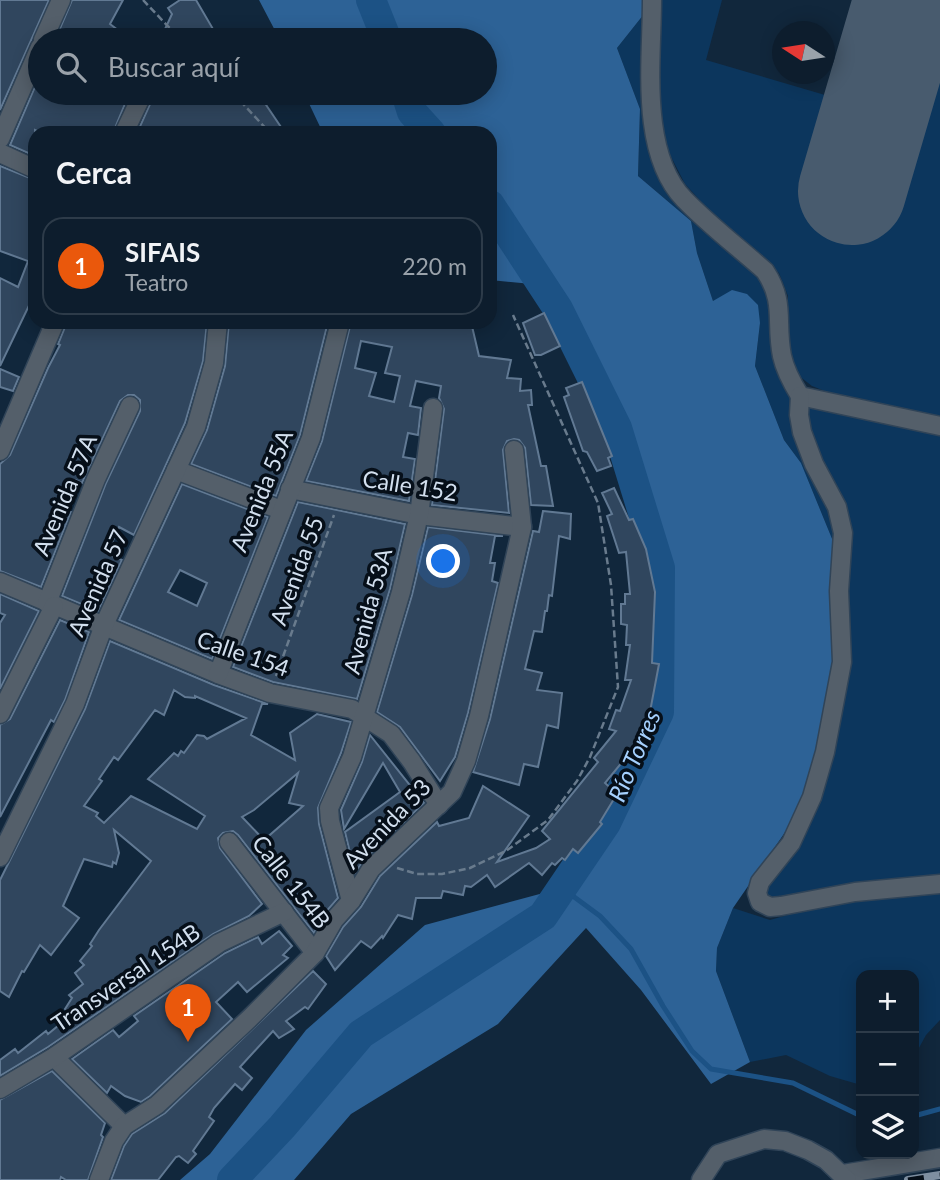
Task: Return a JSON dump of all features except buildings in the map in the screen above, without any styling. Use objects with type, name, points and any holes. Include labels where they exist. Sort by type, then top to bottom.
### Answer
[{"type":"street","points":[[48,28],[61,0]]},
{"type":"street","points":[[652,0],[651,110],[656,142],[667,172],[682,197],[765,271],[774,285],[780,303],[782,357],[790,380],[800,396],[802,432],[814,464],[837,507],[843,533],[839,591],[842,662],[825,752],[812,797],[791,843],[760,882],[757,893],[760,902],[781,906],[855,892],[940,884]]},
{"type":"street","points":[[0,139],[28,75]]},
{"type":"street","points":[[127,126],[137,105]]},
{"type":"street","points":[[0,153],[28,166]]},
{"type":"street","points":[[0,451],[52,329]]},
{"type":"street","name":"Avenida 57","points":[[0,858],[75,704],[104,625],[196,427],[214,362],[217,329]]},
{"type":"street","name":"Avenida 55A","points":[[218,674],[311,438],[338,329]]},
{"type":"street","points":[[800,396],[940,426]]},
{"type":"street","name":"Avenida 57A","points":[[0,714],[50,605],[96,479],[130,406]]},
{"type":"street","name":"Avenida 53A","points":[[351,901],[329,808],[352,757],[401,592],[419,514],[433,408]]},
{"type":"street","name":"Avenida 53","points":[[99,1180],[114,1141],[124,1126],[157,1105],[315,953],[334,920],[351,901],[372,869],[452,792],[466,761],[495,650],[522,527],[514,450]]},
{"type":"street","points":[[176,470],[281,510]]},
{"type":"street","name":"Calle 152","points":[[290,489],[419,514],[522,527]]},
{"type":"street","name":"Calle 154","points":[[0,582],[50,605],[270,693],[335,704],[365,715],[391,734],[439,805]]},
{"type":"street","name":"Calle 154B","points":[[229,842],[315,953]]},
{"type":"street","name":"Transversal 154B","points":[[0,1089],[54,1057],[219,943],[284,912]]},
{"type":"street","points":[[54,1057],[124,1126]]},
{"type":"street","points":[[701,1180],[718,1154],[764,1139],[785,1140],[808,1150],[826,1160],[845,1177],[940,1158]]},
{"type":"path","points":[[143,0],[170,28]]},
{"type":"path","points":[[244,105],[264,126]]},
{"type":"path","points":[[385,856],[397,868],[417,874],[442,874],[470,868],[506,851],[527,836],[548,820],[577,780],[605,724],[618,687],[611,585],[598,503],[513,315]]},
{"type":"path","name":"Avenida 55","points":[[270,693],[339,499]]},
{"type":"shaded area","points":[[259,0],[644,0],[644,14],[617,48],[640,109],[638,176],[691,221],[697,253],[713,301],[732,290],[747,294],[758,305],[760,323],[755,366],[784,440],[801,463],[835,546],[833,660],[818,754],[799,812],[733,908],[717,948],[716,971],[750,1062],[711,1084],[641,990],[586,928],[498,1024],[351,1114],[294,1180],[180,1180],[210,1154],[306,1030],[425,925],[562,888],[606,823],[659,712],[660,568],[617,428],[558,309],[542,285],[497,281],[497,126],[320,126],[310,105],[497,105],[497,28],[274,28]]},
{"type":"shaded area","points":[[657,0],[722,0],[706,60],[772,79],[772,84],[788,84],[842,100],[811,214],[874,228],[931,32],[940,13],[940,417],[837,396],[812,386],[794,372],[786,347],[788,296],[779,273],[716,218],[685,184],[666,147],[659,114]]},
{"type":"shaded area","points":[[644,14],[668,190],[766,286],[793,418],[838,530],[835,546],[801,463],[784,440],[755,366],[760,323],[713,301],[697,253],[691,221],[638,176],[640,109],[617,48]]},
{"type":"shaded area","points":[[806,406],[940,430],[940,875],[771,901],[766,894],[772,873],[795,846],[847,525],[806,425]]},
{"type":"shaded area","points":[[940,892],[940,1020],[926,1035],[919,1048],[919,970],[856,970],[856,1084],[830,1076],[786,1055],[750,1062],[716,971],[717,948],[733,908],[770,920],[840,900]]},
{"type":"waterway","name":"Río Torres","points":[[371,0],[382,28]]},
{"type":"waterway","name":"Río Torres","points":[[410,105],[412,112],[425,126]]},
{"type":"waterway","name":"Río Torres","points":[[232,1180],[282,1127],[361,1034],[543,916],[606,823],[659,712],[660,568],[617,428],[558,309],[497,216]]},
{"type":"waterway","points":[[562,888],[600,916],[631,949],[692,1051],[711,1069],[793,1083],[856,1114]]},
{"type":"waterway","points":[[919,1115],[940,1109]]},
{"type":"taxiway","points":[[907,6],[911,0]]},
{"type":"runway","points":[[852,191],[908,0]]},
{"type":"railway","points":[[908,1180],[940,1175]]},
{"type":"place","name":"SIFAIS","points":[[188,1042]]}]
